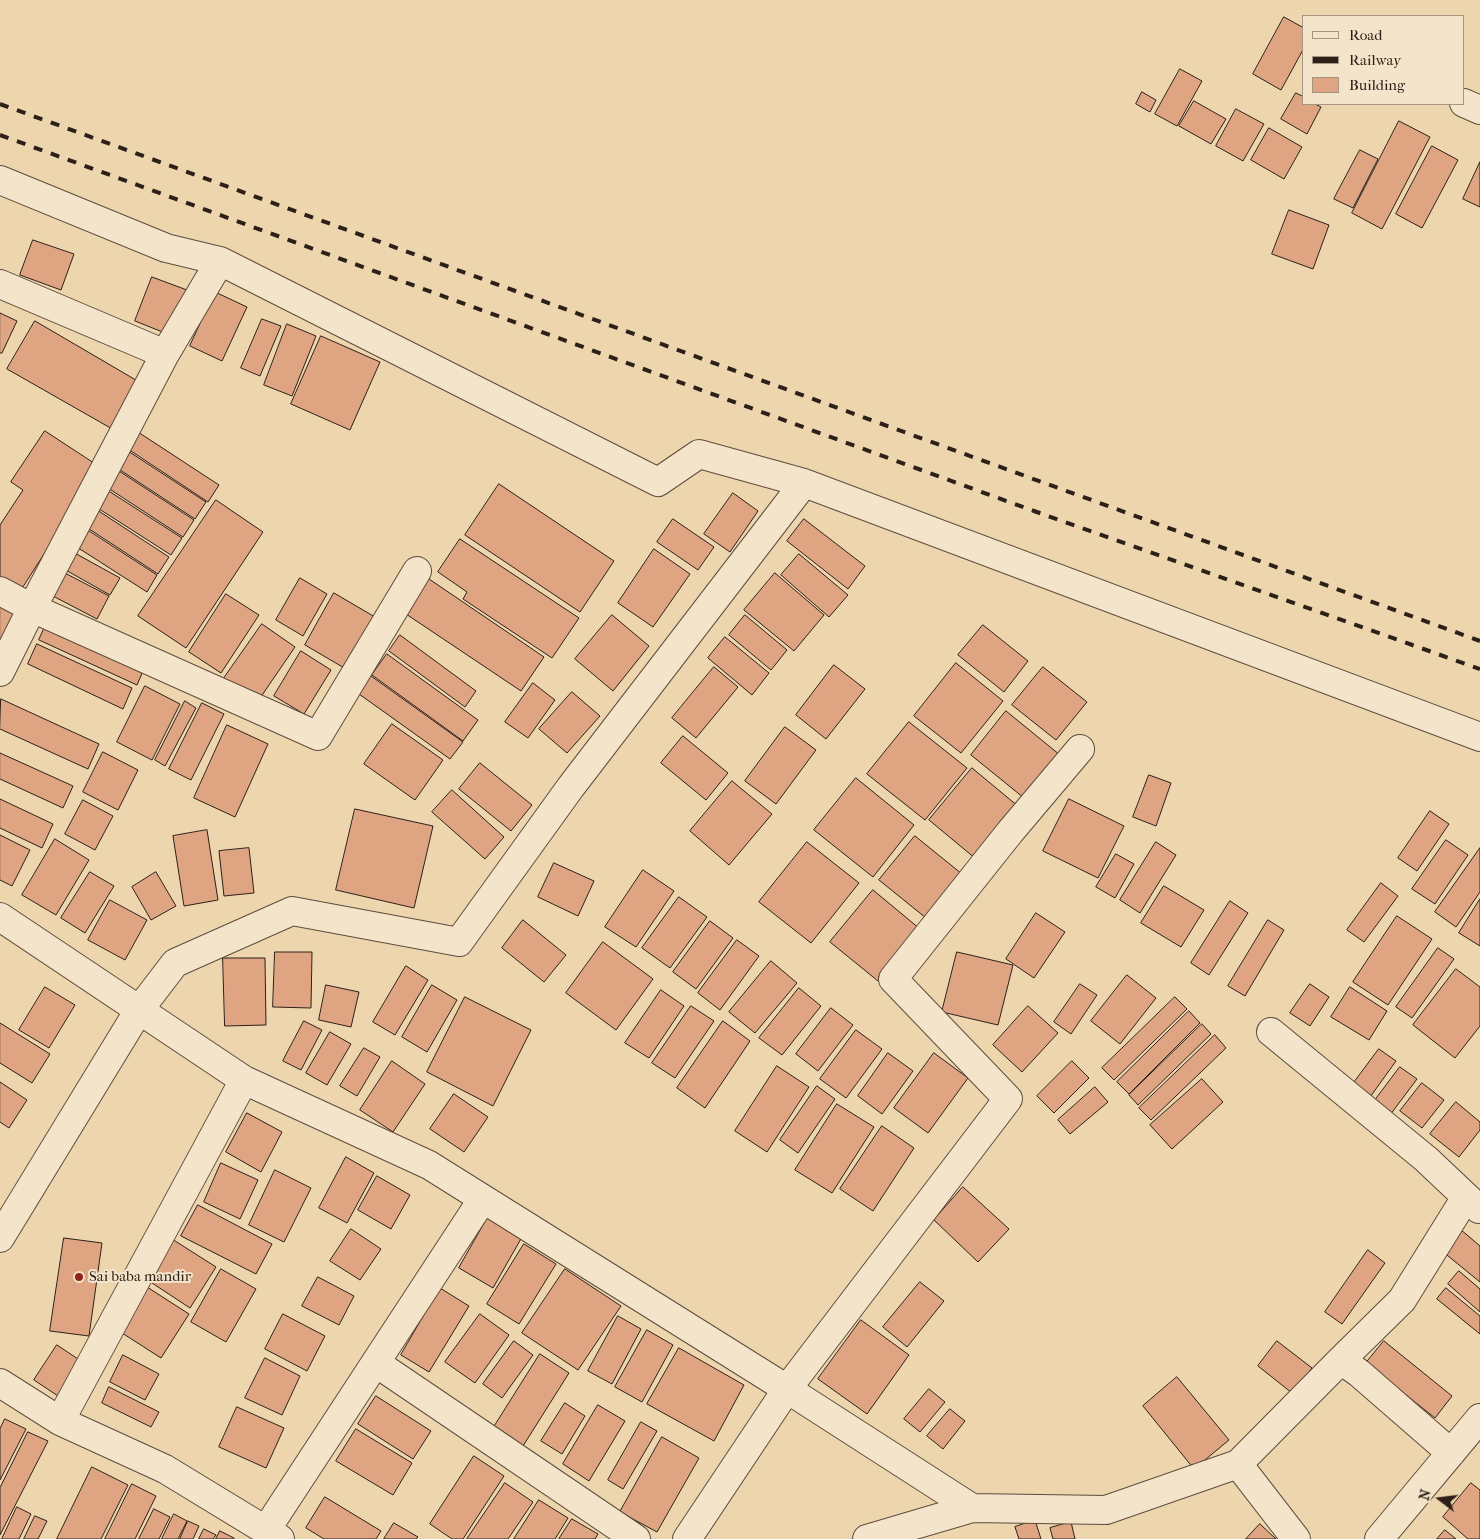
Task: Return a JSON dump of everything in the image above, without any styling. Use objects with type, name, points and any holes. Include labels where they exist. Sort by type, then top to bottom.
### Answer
[{"type":"street","points":[[1465,103],[1480,110]]},
{"type":"street","points":[[0,180],[166,248],[220,261],[658,482],[699,454],[804,483],[1480,737]]},
{"type":"street","points":[[0,672],[165,354],[220,261]]},
{"type":"street","points":[[0,284],[165,354]]},
{"type":"street","points":[[0,1238],[139,1010],[175,963],[292,911],[459,942],[570,788],[804,483]]},
{"type":"street","points":[[0,591],[32,608],[318,736],[417,571]]},
{"type":"street","points":[[687,1539],[787,1389],[1008,1099],[893,979],[1010,832],[1080,749]]},
{"type":"street","points":[[0,917],[244,1080],[429,1165],[482,1200],[787,1389],[972,1508]]},
{"type":"street","points":[[867,1539],[972,1508],[1106,1510],[1238,1464],[1402,1300],[1473,1204],[1426,1159],[1271,1032]]},
{"type":"street","points":[[60,1421],[244,1080]]},
{"type":"street","points":[[0,1384],[60,1421],[165,1469],[273,1535],[376,1363],[482,1200]]},
{"type":"street","points":[[1341,1360],[1359,1373],[1451,1453]]},
{"type":"street","points":[[376,1363],[636,1539]]},
{"type":"street","points":[[1379,1539],[1480,1418]]},
{"type":"street","points":[[1238,1464],[1296,1539]]},
{"type":"building","points":[[1284,17],[1302,27],[1302,52],[1281,90],[1253,74]]},
{"type":"building","points":[[1180,69],[1202,81],[1177,126],[1155,114]]},
{"type":"building","points":[[1142,92],[1156,100],[1150,112],[1136,104]]},
{"type":"building","points":[[1296,93],[1302,96],[1302,105],[1317,105],[1321,107],[1307,134],[1281,119]]},
{"type":"building","points":[[1194,101],[1226,119],[1211,144],[1179,126]]},
{"type":"building","points":[[1236,109],[1264,124],[1243,161],[1216,146]]},
{"type":"building","points":[[1399,121],[1430,137],[1382,229],[1352,213]]},
{"type":"building","points":[[1269,128],[1302,147],[1284,179],[1251,160]]},
{"type":"building","points":[[1432,146],[1458,160],[1422,228],[1396,214]]},
{"type":"building","points":[[1360,150],[1378,159],[1353,208],[1334,199]]},
{"type":"building","points":[[1480,162],[1480,207],[1463,199]]},
{"type":"building","points":[[1289,210],[1329,225],[1313,269],[1272,254]]},
{"type":"building","points":[[33,240],[74,254],[61,290],[20,275]]},
{"type":"building","points":[[152,277],[187,290],[170,335],[135,321]]},
{"type":"building","points":[[215,292],[247,307],[222,361],[190,346]]},
{"type":"building","points":[[0,313],[17,321],[2,353],[0,353]]},
{"type":"building","points":[[262,319],[281,326],[260,376],[241,368]]},
{"type":"building","points":[[35,321],[141,383],[114,430],[7,369]]},
{"type":"building","points":[[287,324],[316,336],[292,396],[264,385]]},
{"type":"building","points":[[321,336],[380,362],[350,430],[291,404]]},
{"type":"building","points":[[45,431],[100,467],[19,593],[0,581],[0,525],[23,490],[11,482]]},
{"type":"building","points":[[138,432],[219,485],[208,502],[128,449]]},
{"type":"building","points":[[128,451],[206,502],[195,519],[117,468]]},
{"type":"building","points":[[116,469],[194,520],[183,537],[105,486]]},
{"type":"building","points":[[499,484],[614,561],[580,612],[465,535]]},
{"type":"building","points":[[104,488],[182,538],[171,555],[93,505]]},
{"type":"building","points":[[733,493],[758,511],[730,552],[704,534]]},
{"type":"building","points":[[216,500],[263,532],[186,648],[138,616]]},
{"type":"building","points":[[91,506],[169,557],[158,574],[80,523]]},
{"type":"building","points":[[673,519],[714,547],[698,570],[657,542]]},
{"type":"building","points":[[804,519],[865,566],[848,589],[787,541]]},
{"type":"building","points":[[80,525],[157,575],[147,592],[69,542]]},
{"type":"building","points":[[460,539],[579,618],[552,658],[463,599],[467,592],[438,572]]},
{"type":"building","points":[[654,549],[690,574],[653,627],[618,603]]},
{"type":"building","points":[[71,551],[120,578],[110,595],[62,568]]},
{"type":"building","points":[[799,554],[848,595],[829,617],[781,575]]},
{"type":"building","points":[[61,571],[109,596],[97,619],[49,594]]},
{"type":"building","points":[[775,573],[824,615],[794,651],[744,610]]},
{"type":"building","points":[[300,578],[327,594],[303,636],[276,620]]},
{"type":"building","points":[[429,579],[544,657],[521,691],[406,614]]},
{"type":"building","points":[[334,593],[375,617],[346,669],[305,645]]},
{"type":"building","points":[[226,594],[259,615],[221,673],[189,652]]},
{"type":"building","points":[[0,603],[17,613],[1,641],[0,641]]},
{"type":"building","points":[[612,615],[649,646],[613,691],[575,659]]},
{"type":"building","points":[[745,615],[787,650],[771,670],[729,635]]},
{"type":"building","points":[[48,620],[146,664],[137,685],[39,640]]},
{"type":"building","points":[[262,624],[295,647],[256,704],[222,681]]},
{"type":"building","points":[[983,625],[1028,661],[1004,692],[958,655]]},
{"type":"building","points":[[400,635],[476,691],[465,707],[389,651]]},
{"type":"building","points":[[725,637],[769,673],[752,695],[708,658]]},
{"type":"building","points":[[37,644],[132,688],[123,709],[28,664]]},
{"type":"building","points":[[301,651],[331,670],[304,714],[274,696]]},
{"type":"building","points":[[387,654],[478,720],[463,741],[372,675]]},
{"type":"building","points":[[956,663],[1003,701],[961,753],[914,716]]},
{"type":"building","points":[[834,665],[865,689],[826,739],[796,715]]},
{"type":"building","points":[[714,667],[738,687],[696,738],[672,718]]},
{"type":"building","points":[[1043,667],[1087,702],[1056,740],[1012,705]]},
{"type":"building","points":[[371,676],[463,742],[450,759],[359,694]]},
{"type":"building","points":[[533,683],[555,700],[528,738],[505,722]]},
{"type":"building","points":[[145,686],[180,704],[152,760],[117,742]]},
{"type":"building","points":[[572,692],[600,716],[567,753],[539,729]]},
{"type":"building","points":[[1,699],[99,744],[88,769],[0,729]]},
{"type":"building","points":[[185,701],[196,708],[165,766],[155,760]]},
{"type":"building","points":[[202,703],[224,714],[191,780],[169,769]]},
{"type":"building","points":[[1006,711],[1060,755],[1024,798],[971,755]]},
{"type":"building","points":[[909,722],[967,768],[925,820],[867,774]]},
{"type":"building","points":[[392,724],[443,760],[415,800],[364,764]]},
{"type":"building","points":[[227,725],[268,744],[235,817],[194,798]]},
{"type":"building","points":[[785,727],[816,750],[776,804],[745,781]]},
{"type":"building","points":[[683,736],[728,773],[706,800],[661,763]]},
{"type":"building","points":[[103,752],[138,770],[118,810],[83,792]]},
{"type":"building","points":[[0,753],[73,786],[63,808],[0,779]]},
{"type":"building","points":[[480,763],[532,805],[511,831],[459,789]]},
{"type":"building","points":[[972,768],[1019,807],[976,859],[929,820]]},
{"type":"building","points":[[1149,775],[1171,783],[1156,826],[1133,817]]},
{"type":"building","points":[[856,778],[914,825],[873,877],[814,830]]},
{"type":"building","points":[[732,781],[772,814],[729,865],[690,831]]},
{"type":"building","points":[[452,790],[504,837],[485,859],[432,812]]},
{"type":"building","points":[[0,799],[53,824],[42,848],[0,828]]},
{"type":"building","points":[[1069,799],[1124,826],[1098,878],[1043,851]]},
{"type":"building","points":[[83,800],[113,816],[95,850],[65,834]]},
{"type":"building","points":[[355,809],[433,826],[414,908],[336,890]]},
{"type":"building","points":[[1430,811],[1449,824],[1417,871],[1398,858]]},
{"type":"building","points":[[207,830],[218,900],[184,906],[173,836]]},
{"type":"building","points":[[0,835],[30,850],[12,886],[0,880]]},
{"type":"building","points":[[915,836],[962,874],[926,918],[879,880]]},
{"type":"building","points":[[55,839],[89,860],[56,915],[22,895]]},
{"type":"building","points":[[1446,840],[1468,855],[1435,904],[1412,889]]},
{"type":"building","points":[[807,842],[859,883],[811,943],[759,902]]},
{"type":"building","points":[[1156,842],[1176,855],[1140,913],[1120,900]]},
{"type":"building","points":[[249,848],[254,893],[224,896],[219,851]]},
{"type":"building","points":[[1480,848],[1480,892],[1456,927],[1435,912]]},
{"type":"building","points":[[1116,854],[1134,864],[1115,898],[1096,887]]},
{"type":"building","points":[[554,863],[594,881],[578,916],[538,897]]},
{"type":"building","points":[[643,870],[674,891],[636,947],[605,927]]},
{"type":"building","points":[[90,872],[114,886],[85,933],[61,918]]},
{"type":"building","points":[[156,872],[176,906],[151,920],[132,887]]},
{"type":"building","points":[[1381,883],[1398,896],[1364,942],[1347,930]]},
{"type":"building","points":[[1164,886],[1204,910],[1181,947],[1141,923]]},
{"type":"building","points":[[873,890],[920,929],[878,981],[830,942]]},
{"type":"building","points":[[679,897],[707,917],[670,968],[642,948]]},
{"type":"building","points":[[1480,899],[1480,946],[1459,933]]},
{"type":"building","points":[[110,900],[147,920],[125,960],[88,940]]},
{"type":"building","points":[[1230,901],[1248,913],[1209,975],[1191,963]]},
{"type":"building","points":[[1036,913],[1065,932],[1034,978],[1006,959]]},
{"type":"building","points":[[1397,916],[1432,939],[1388,1005],[1353,982]]},
{"type":"building","points":[[523,920],[566,955],[544,982],[502,948]]},
{"type":"building","points":[[1268,920],[1284,930],[1245,996],[1228,986]]},
{"type":"building","points":[[710,921],[733,938],[696,989],[673,972]]},
{"type":"building","points":[[737,940],[759,956],[720,1010],[698,993]]},
{"type":"building","points":[[603,942],[653,979],[616,1030],[566,993]]},
{"type":"building","points":[[1438,948],[1454,959],[1412,1018],[1396,1007]]},
{"type":"building","points":[[275,952],[312,952],[311,1008],[273,1007]]},
{"type":"building","points":[[957,952],[1013,965],[998,1025],[942,1012]]},
{"type":"building","points":[[223,958],[265,958],[266,1025],[225,1026]]},
{"type":"building","points":[[771,961],[797,983],[755,1033],[729,1012]]},
{"type":"building","points":[[406,966],[428,980],[395,1035],[373,1022]]},
{"type":"building","points":[[1456,969],[1480,987],[1480,1026],[1455,1058],[1413,1025]]},
{"type":"building","points":[[1127,975],[1156,998],[1120,1044],[1091,1021]]},
{"type":"building","points":[[1080,984],[1097,995],[1071,1034],[1054,1022]]},
{"type":"building","points":[[1310,984],[1329,997],[1310,1026],[1290,1013]]},
{"type":"building","points":[[326,985],[359,992],[351,1027],[319,1020]]},
{"type":"building","points":[[432,985],[457,1000],[427,1052],[402,1037]]},
{"type":"building","points":[[45,987],[75,1005],[49,1048],[19,1030]]},
{"type":"building","points":[[1350,987],[1387,1011],[1369,1040],[1331,1017]]},
{"type":"building","points":[[799,988],[821,1006],[782,1055],[759,1038]]},
{"type":"building","points":[[661,990],[684,1006],[649,1058],[625,1043]]},
{"type":"building","points":[[465,997],[531,1030],[493,1106],[427,1072]]},
{"type":"building","points":[[1175,997],[1187,1009],[1114,1080],[1102,1068]]},
{"type":"building","points":[[691,1006],[714,1021],[675,1078],[652,1063]]},
{"type":"building","points":[[1028,1006],[1058,1033],[1022,1072],[993,1045]]},
{"type":"building","points":[[831,1008],[853,1025],[818,1071],[796,1054]]},
{"type":"building","points":[[1189,1011],[1200,1023],[1129,1094],[1117,1082]]},
{"type":"building","points":[[304,1021],[322,1030],[301,1070],[283,1061]]},
{"type":"building","points":[[723,1021],[750,1041],[705,1108],[677,1088]]},
{"type":"building","points":[[0,1023],[50,1054],[32,1083],[0,1063]]},
{"type":"building","points":[[1202,1024],[1211,1034],[1138,1105],[1129,1095]]},
{"type":"building","points":[[856,1030],[882,1049],[846,1098],[820,1079]]},
{"type":"building","points":[[330,1032],[351,1044],[327,1085],[306,1073]]},
{"type":"building","points":[[1215,1035],[1226,1048],[1151,1120],[1139,1108]]},
{"type":"building","points":[[364,1048],[380,1057],[357,1096],[340,1086]]},
{"type":"building","points":[[1379,1049],[1396,1061],[1368,1100],[1350,1088]]},
{"type":"building","points":[[888,1053],[913,1071],[882,1114],[858,1096]]},
{"type":"building","points":[[934,1053],[968,1078],[928,1133],[894,1108]]},
{"type":"building","points":[[392,1061],[425,1084],[393,1132],[360,1110]]},
{"type":"building","points":[[1072,1061],[1089,1078],[1054,1113],[1037,1096]]},
{"type":"building","points":[[777,1066],[809,1087],[767,1152],[735,1131]]},
{"type":"building","points":[[1400,1067],[1417,1079],[1390,1115],[1373,1103]]},
{"type":"building","points":[[1202,1079],[1223,1102],[1172,1149],[1150,1125]]},
{"type":"building","points":[[0,1082],[27,1100],[9,1128],[0,1122]]},
{"type":"building","points":[[1422,1083],[1444,1100],[1422,1128],[1400,1111]]},
{"type":"building","points":[[817,1086],[835,1099],[798,1153],[780,1140]]},
{"type":"building","points":[[1095,1087],[1108,1102],[1070,1134],[1058,1120]]},
{"type":"building","points":[[454,1094],[488,1117],[464,1152],[430,1129]]},
{"type":"building","points":[[1456,1102],[1480,1122],[1480,1130],[1459,1157],[1430,1134]]},
{"type":"building","points":[[837,1104],[874,1127],[832,1193],[795,1170]]},
{"type":"building","points":[[247,1113],[282,1132],[261,1172],[226,1152]]},
{"type":"building","points":[[882,1126],[914,1148],[873,1211],[840,1189]]},
{"type":"building","points":[[346,1157],[374,1173],[347,1223],[319,1208]]},
{"type":"building","points":[[221,1163],[258,1180],[240,1219],[204,1202]]},
{"type":"building","points":[[275,1170],[311,1188],[284,1242],[249,1225]]},
{"type":"building","points":[[377,1176],[410,1195],[391,1229],[358,1210]]},
{"type":"building","points":[[963,1187],[1009,1229],[978,1262],[934,1220]]},
{"type":"building","points":[[198,1205],[272,1244],[256,1274],[181,1236]]},
{"type":"building","points":[[488,1217],[522,1237],[493,1288],[459,1268]]},
{"type":"building","points":[[351,1229],[381,1249],[360,1280],[330,1261]]},
{"type":"building","points":[[1460,1229],[1480,1246],[1480,1282],[1442,1251]]},
{"type":"building","points":[[64,1238],[102,1243],[89,1336],[50,1331]]},
{"type":"building","points":[[172,1239],[216,1267],[190,1308],[146,1279]]},
{"type":"building","points":[[524,1244],[556,1264],[519,1324],[487,1304]]},
{"type":"building","points":[[1368,1250],[1385,1263],[1342,1324],[1325,1312]]},
{"type":"building","points":[[221,1269],[256,1289],[226,1342],[191,1322]]},
{"type":"building","points":[[565,1269],[621,1306],[578,1370],[522,1333]]},
{"type":"building","points":[[1459,1271],[1480,1289],[1480,1312],[1448,1284]]},
{"type":"building","points":[[318,1277],[354,1296],[339,1325],[302,1306]]},
{"type":"building","points":[[920,1282],[944,1301],[907,1347],[883,1327]]},
{"type":"building","points":[[147,1287],[189,1314],[161,1358],[119,1331]]},
{"type":"building","points":[[440,1288],[469,1306],[429,1372],[401,1355]]},
{"type":"building","points":[[1446,1288],[1480,1316],[1480,1334],[1437,1299]]},
{"type":"building","points":[[283,1314],[325,1336],[307,1371],[265,1349]]},
{"type":"building","points":[[480,1314],[509,1335],[475,1383],[445,1362]]},
{"type":"building","points":[[618,1316],[641,1329],[612,1384],[588,1371]]},
{"type":"building","points":[[861,1320],[909,1355],[867,1414],[818,1379]]},
{"type":"building","points":[[647,1330],[673,1345],[642,1402],[615,1387]]},
{"type":"building","points":[[514,1341],[533,1355],[502,1398],[483,1384]]},
{"type":"building","points":[[1277,1341],[1312,1368],[1292,1393],[1258,1366]]},
{"type":"building","points":[[1384,1341],[1452,1396],[1435,1418],[1366,1363]]},
{"type":"building","points":[[57,1345],[84,1363],[61,1398],[34,1380]]},
{"type":"building","points":[[679,1348],[744,1385],[714,1441],[647,1404]]},
{"type":"building","points":[[540,1354],[569,1373],[523,1446],[494,1427]]},
{"type":"building","points":[[123,1355],[159,1374],[145,1400],[110,1382]]},
{"type":"building","points":[[265,1358],[300,1376],[282,1415],[245,1398]]},
{"type":"building","points":[[1177,1377],[1229,1440],[1194,1469],[1143,1406]]},
{"type":"building","points":[[109,1387],[159,1412],[151,1427],[102,1403]]},
{"type":"building","points":[[929,1389],[945,1402],[920,1432],[904,1419]]},
{"type":"building","points":[[376,1396],[431,1431],[413,1459],[358,1424]]},
{"type":"building","points":[[565,1403],[585,1416],[562,1454],[541,1441]]},
{"type":"building","points":[[598,1405],[625,1421],[589,1481],[563,1464]]},
{"type":"building","points":[[237,1407],[284,1428],[266,1468],[219,1447]]},
{"type":"building","points":[[950,1409],[965,1421],[943,1449],[927,1436]]},
{"type":"building","points":[[5,1419],[26,1429],[0,1480],[0,1429]]},
{"type":"building","points":[[641,1422],[657,1431],[623,1489],[608,1480]]},
{"type":"building","points":[[356,1429],[412,1463],[393,1495],[336,1461]]},
{"type":"building","points":[[28,1432],[48,1441],[0,1535],[0,1488]]},
{"type":"building","points":[[662,1437],[699,1458],[657,1532],[620,1512]]},
{"type":"building","points":[[474,1456],[504,1476],[463,1539],[452,1539],[430,1524]]},
{"type":"building","points":[[92,1467],[128,1485],[101,1539],[57,1539]]},
{"type":"building","points":[[505,1483],[533,1502],[508,1539],[467,1539]]},
{"type":"building","points":[[1471,1483],[1480,1490],[1480,1539],[1468,1539],[1443,1517]]},
{"type":"building","points":[[132,1484],[156,1496],[135,1539],[105,1539]]},
{"type":"building","points":[[325,1497],[381,1531],[376,1539],[324,1539],[306,1528]]},
{"type":"building","points":[[539,1500],[568,1518],[555,1539],[514,1539]]},
{"type":"building","points":[[17,1507],[31,1514],[19,1539],[2,1539]]},
{"type":"building","points":[[154,1509],[170,1517],[159,1539],[139,1539]]},
{"type":"building","points":[[174,1514],[187,1521],[178,1539],[162,1539]]},
{"type":"building","points":[[35,1516],[47,1521],[38,1539],[24,1539]]},
{"type":"building","points":[[572,1519],[598,1534],[595,1539],[559,1539]]},
{"type":"building","points":[[1035,1520],[1041,1539],[1019,1539],[1015,1527]]},
{"type":"building","points":[[188,1521],[199,1526],[193,1539],[180,1539]]},
{"type":"building","points":[[1071,1522],[1075,1539],[1053,1539],[1050,1528]]},
{"type":"building","points":[[394,1523],[418,1537],[416,1539],[384,1539]]},
{"type":"building","points":[[1260,1524],[1276,1539],[1246,1539]]},
{"type":"building","points":[[204,1529],[216,1535],[213,1539],[199,1539]]},
{"type":"building","points":[[1445,1530],[1456,1539],[1437,1539]]},
{"type":"building","points":[[220,1531],[234,1538],[234,1539],[216,1539]]},
{"type":"railway","points":[[0,104],[1480,641]]},
{"type":"railway","points":[[0,135],[1034,511],[1480,669]]},
{"type":"place","name":"Sai baba mandir","points":[[79,1277]]}]
